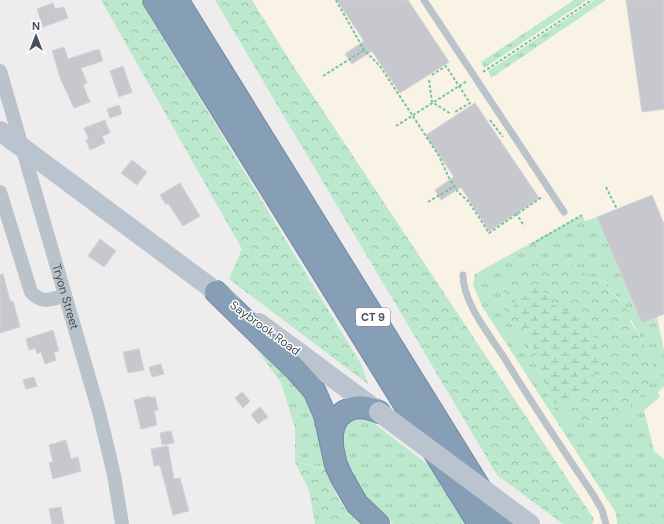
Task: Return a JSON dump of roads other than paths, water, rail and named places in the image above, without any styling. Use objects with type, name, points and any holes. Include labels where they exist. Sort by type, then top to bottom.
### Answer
[{"type":"highway","name":"CT 9","points":[[154,0],[479,524]]},
{"type":"highway","name":"CT 9","points":[[177,0],[502,524]]},
{"type":"highway","points":[[186,0],[244,110]]},
{"type":"highway","points":[[216,292],[296,370],[314,390],[325,415],[336,465],[348,491],[357,504],[378,524]]},
{"type":"highway","points":[[333,450],[332,430],[339,416],[346,410],[364,406],[380,412]]},
{"type":"main road","name":"Saybrook Road","points":[[0,131],[23,150],[530,524]]},
{"type":"street","name":"Tryon Street","points":[[0,71],[99,412],[114,475],[122,524]]},
{"type":"street","points":[[0,192],[31,292],[43,301],[65,295]]},
{"type":"lane","points":[[424,0],[564,212]]},
{"type":"lane","points":[[462,275],[464,290],[471,304],[535,408],[594,496],[602,510],[606,524]]}]
